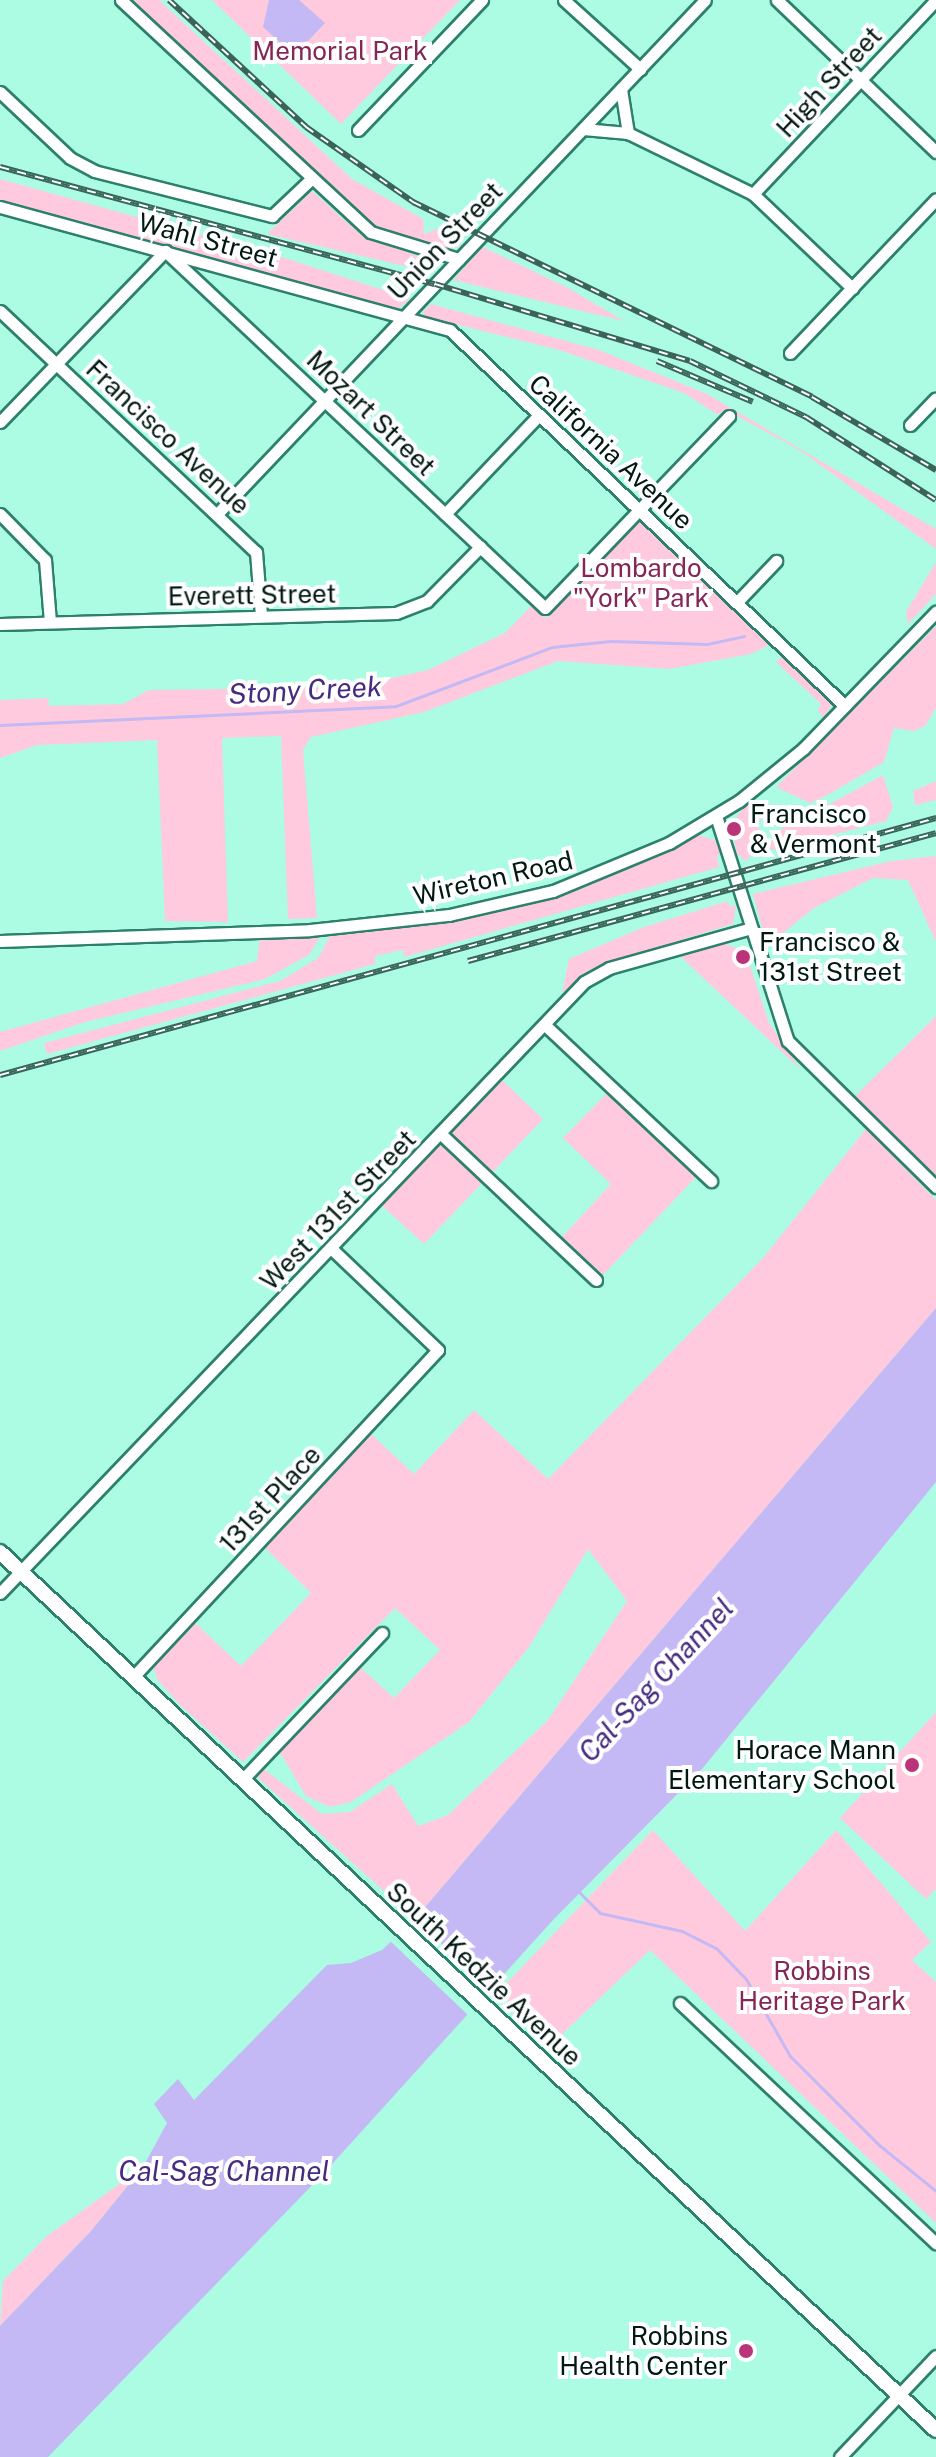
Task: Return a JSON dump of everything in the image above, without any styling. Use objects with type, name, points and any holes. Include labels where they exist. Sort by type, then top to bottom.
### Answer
[{"type":"main road","name":"South Kedzie Avenue","points":[[0,1552],[936,2430]]},
{"type":"street","points":[[121,0],[310,180],[371,232],[459,259]]},
{"type":"street","points":[[358,130],[482,0]]},
{"type":"street","points":[[564,0],[640,69]]},
{"type":"street","name":"Union Street","points":[[218,513],[705,0]]},
{"type":"street","points":[[777,0],[936,152]]},
{"type":"street","name":"High Street","points":[[753,194],[936,0]]},
{"type":"street","points":[[621,89],[628,133]]},
{"type":"street","points":[[0,92],[85,167],[272,216],[310,180]]},
{"type":"street","points":[[583,129],[628,133],[753,194],[852,288]]},
{"type":"street","points":[[790,353],[936,199]]},
{"type":"street","name":"Wahl Street","points":[[0,207],[403,318]]},
{"type":"street","points":[[0,422],[165,251]]},
{"type":"street","name":"Mozart Street","points":[[165,251],[545,608],[640,509]]},
{"type":"street","name":"Francisco Avenue","points":[[0,311],[218,513],[260,560],[261,616]]},
{"type":"street","name":"California Avenue","points":[[403,318],[450,330],[845,706]]},
{"type":"street","points":[[910,425],[936,398]]},
{"type":"street","points":[[445,514],[539,415]]},
{"type":"street","points":[[640,509],[729,416]]},
{"type":"street","points":[[0,514],[43,555],[50,622]]},
{"type":"street","name":"Everett Street","points":[[0,624],[409,611],[427,601],[480,547]]},
{"type":"street","points":[[737,602],[776,561]]},
{"type":"street","name":"Wireton Road","points":[[0,941],[310,930],[449,915],[599,874],[716,816],[785,765],[936,612]]},
{"type":"street","points":[[716,816],[788,1041],[936,1187]]},
{"type":"street","name":"West 131st Street","points":[[0,1593],[597,973],[751,928]]},
{"type":"street","points":[[545,1025],[711,1181]]},
{"type":"street","points":[[441,1134],[596,1280]]},
{"type":"street","name":"131st Place","points":[[133,1677],[438,1350],[331,1248]]},
{"type":"street","points":[[242,1780],[382,1633]]},
{"type":"street","points":[[680,2003],[936,2243]]},
{"type":"street","points":[[840,2457],[936,2356]]},
{"type":"green space","points":[[133,0],[159,0],[352,179],[423,219],[424,234],[437,229],[462,245],[447,251],[371,225]]},
{"type":"green space","name":"Memorial Park","points":[[212,0],[460,0],[341,124]]},
{"type":"green space","points":[[0,179],[230,243],[228,252],[248,257],[251,247],[411,299],[397,309],[0,200]]},
{"type":"green space","points":[[312,191],[361,235],[434,262],[435,273],[267,234]]},
{"type":"green space","points":[[483,247],[568,288],[624,321],[453,280]]},
{"type":"green space","points":[[431,304],[599,350],[707,394],[936,529],[936,549],[801,451],[737,416],[723,411],[718,415],[684,393],[559,350],[426,317],[422,313]]},
{"type":"green space","name":"Lombardo \"York\" Park","points":[[639,519],[769,645],[751,654],[669,669],[558,661],[424,712],[311,737],[303,750],[317,918],[288,919],[281,736],[222,738],[228,922],[165,921],[157,740],[37,745],[0,758],[0,700],[48,698],[49,706],[123,704],[149,690],[351,687],[428,670],[505,633],[532,605],[547,618]]},
{"type":"green space","points":[[936,562],[936,594],[908,624],[906,612]]},
{"type":"green space","points":[[936,626],[936,708],[925,726],[914,731],[894,728],[884,762],[810,803],[776,787]]},
{"type":"green space","points":[[783,656],[833,703],[823,718],[818,710],[821,704],[776,662]]},
{"type":"green space","points":[[883,775],[893,807],[886,821],[773,850],[767,846],[794,816],[817,811]]},
{"type":"green space","points":[[936,781],[936,800],[915,805],[913,791]]},
{"type":"green space","points":[[766,800],[770,805],[758,824],[760,849],[745,861],[736,852],[732,822],[746,805]]},
{"type":"green space","points":[[698,835],[717,841],[722,854],[717,855],[719,867],[404,957],[403,950],[375,956],[375,964],[47,1054],[44,1043],[280,981],[318,958],[331,934],[414,927],[519,907],[584,888]]},
{"type":"green space","points":[[936,856],[936,942],[908,880],[873,878],[814,908],[767,946],[753,894],[891,861]]},
{"type":"green space","points":[[728,901],[730,907],[736,905],[733,924],[589,970],[562,993],[569,959],[644,927]]},
{"type":"green space","points":[[322,934],[309,955],[265,979],[85,1022],[0,1051],[0,1032],[257,961],[260,937]]},
{"type":"green space","points":[[725,944],[745,951],[769,1023],[801,1070],[680,956]]},
{"type":"green space","points":[[936,1016],[936,1175],[852,1099]]},
{"type":"green space","points":[[501,1079],[543,1119],[424,1244],[380,1204]]},
{"type":"green space","points":[[607,1093],[696,1177],[603,1275],[562,1237],[611,1184],[563,1138]]},
{"type":"green space","points":[[866,1129],[936,1200],[936,1308],[415,1919],[255,1775],[261,1767],[322,1814],[350,1812],[392,1784],[418,1826],[448,1815],[548,1720],[627,1601],[588,1549],[529,1647],[469,1722],[351,1802],[330,1807],[306,1796],[278,1749],[360,1667],[394,1698],[440,1650],[395,1608],[243,1762],[179,1704],[157,1679],[153,1665],[191,1619],[241,1666],[311,1593],[253,1536],[359,1423],[414,1474],[474,1410],[548,1479],[763,1258]]},
{"type":"green space","name":"Horace Mann Elementary School","points":[[936,1712],[936,1889],[926,1899],[840,1818]]},
{"type":"green space","name":"Robbins Heritage Park","points":[[653,1830],[745,1931],[836,1830],[931,1942],[912,1960],[936,1982],[936,2223],[650,1950],[553,2043],[498,1992]]},
{"type":"green space","points":[[143,2167],[91,2231],[0,2326],[3,2281],[47,2236]]},
{"type":"water","points":[[269,0],[299,0],[325,23],[308,41],[283,45],[263,27]]},
{"type":"water","name":"Cal-Sag Channel","points":[[936,1308],[936,1482],[702,1769],[553,1920],[323,2174],[48,2457],[0,2457],[0,2326],[91,2231],[143,2167],[167,2123],[154,2104],[178,2079],[194,2100],[327,1965],[351,1963],[382,1950],[415,1919]]},
{"type":"pier","points":[[412,1916],[491,1990],[468,2015],[388,1939]]},
{"type":"waterway","name":"Stony Creek","points":[[0,725],[396,706],[552,647],[611,641],[707,644],[744,636]]},
{"type":"waterway","points":[[578,1891],[600,1913],[682,1931],[717,1949],[746,1979],[790,2056],[879,2145],[936,2191]]},
{"type":"railway","points":[[169,0],[306,127],[413,202],[812,397],[936,470]]},
{"type":"railway","points":[[0,167],[435,284],[690,361],[806,417],[936,500]]},
{"type":"railway","points":[[657,361],[753,402]]},
{"type":"railway","points":[[0,1075],[936,818]]},
{"type":"railway","points":[[468,961],[936,833]]},
{"type":"place","name":"Francisco & Vermont","points":[[734,829]]},
{"type":"place","name":"Francisco & 131st Street","points":[[743,957]]},
{"type":"place","name":"Horace Mann Elementary School","points":[[912,1765]]},
{"type":"place","name":"Robbins Health Center","points":[[746,2351]]}]
